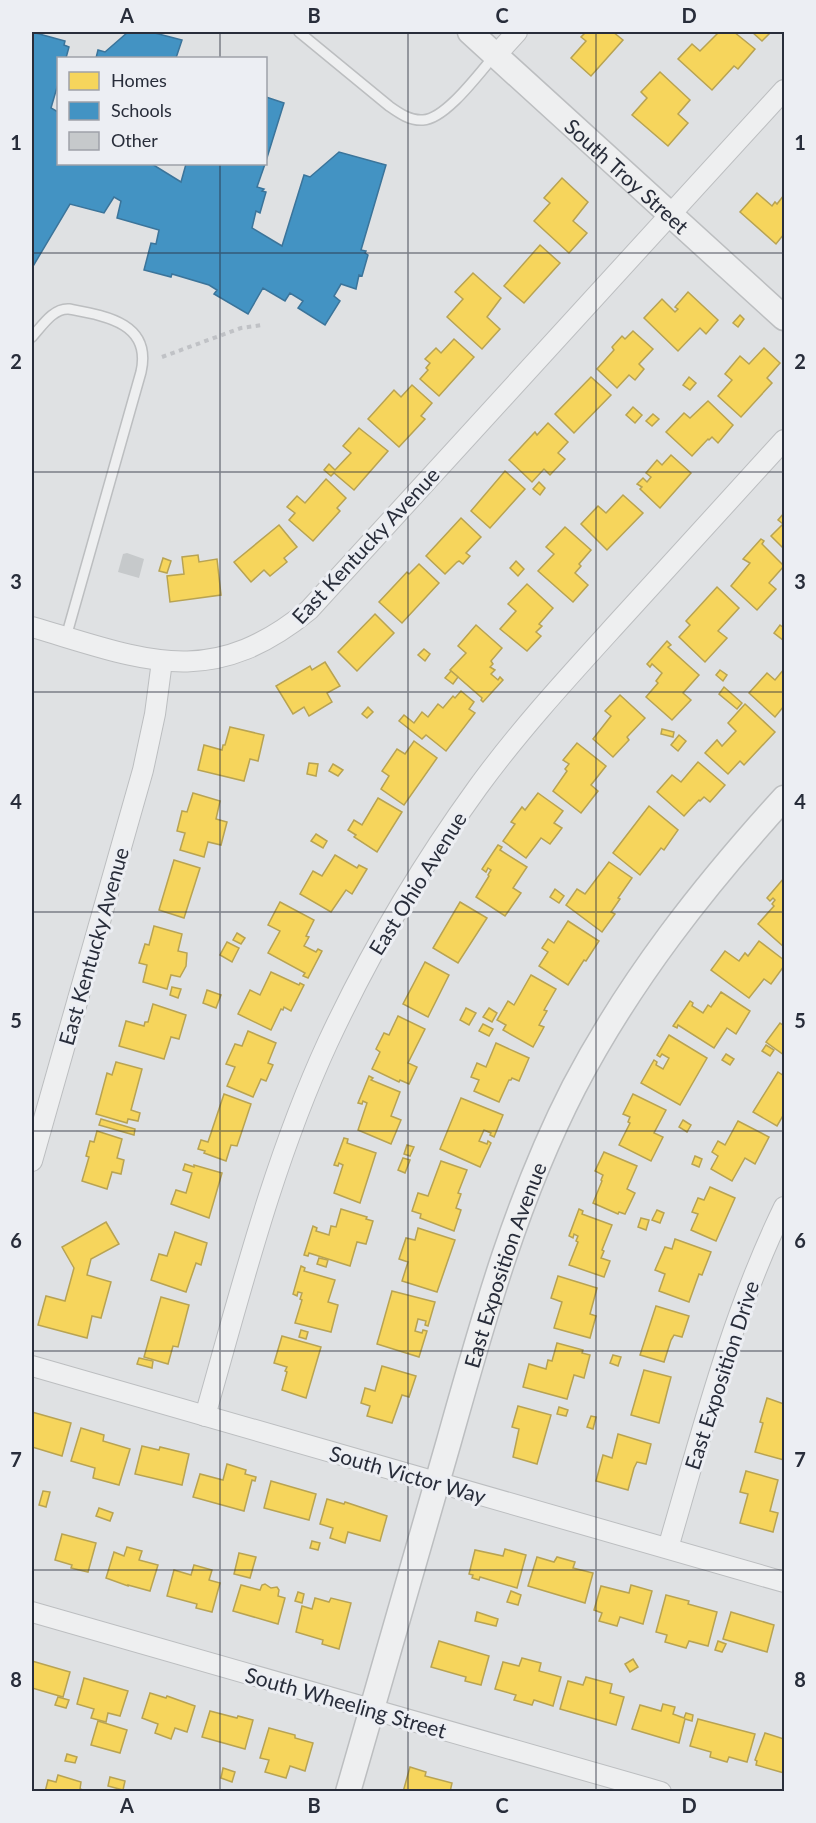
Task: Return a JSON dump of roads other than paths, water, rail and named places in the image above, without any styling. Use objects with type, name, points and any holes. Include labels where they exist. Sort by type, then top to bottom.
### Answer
[{"type":"street","name":"South Troy Street","points":[[470,32],[784,318]]},
{"type":"street","points":[[496,55],[517,32]]},
{"type":"street","name":"East Kentucky Avenue","points":[[32,1161],[143,770],[155,714],[162,661],[208,660],[236,654],[262,643],[287,628],[309,610],[784,90]]},
{"type":"street","name":"East Ohio Avenue","points":[[205,1416],[258,1231],[298,1112],[360,976],[396,911],[472,795],[525,727],[784,440]]},
{"type":"street","points":[[32,627],[131,655],[162,661]]},
{"type":"street","name":"East Exposition Avenue","points":[[348,1791],[502,1258],[531,1181],[574,1087],[632,989],[673,929],[711,881],[784,798]]},
{"type":"street","name":"East Exposition Drive","points":[[669,1548],[731,1335],[751,1279],[784,1207]]},
{"type":"street","name":"South Victor Way","points":[[32,1366],[784,1581]]},
{"type":"street","name":"South Wheeling Street","points":[[32,1612],[661,1791]]},
{"type":"lane","points":[[299,32],[389,106],[416,120],[425,120],[441,113],[496,55]]},
{"type":"lane","points":[[32,337],[51,316],[63,309],[69,309],[128,327],[138,337],[144,354],[141,372],[66,637]]}]
